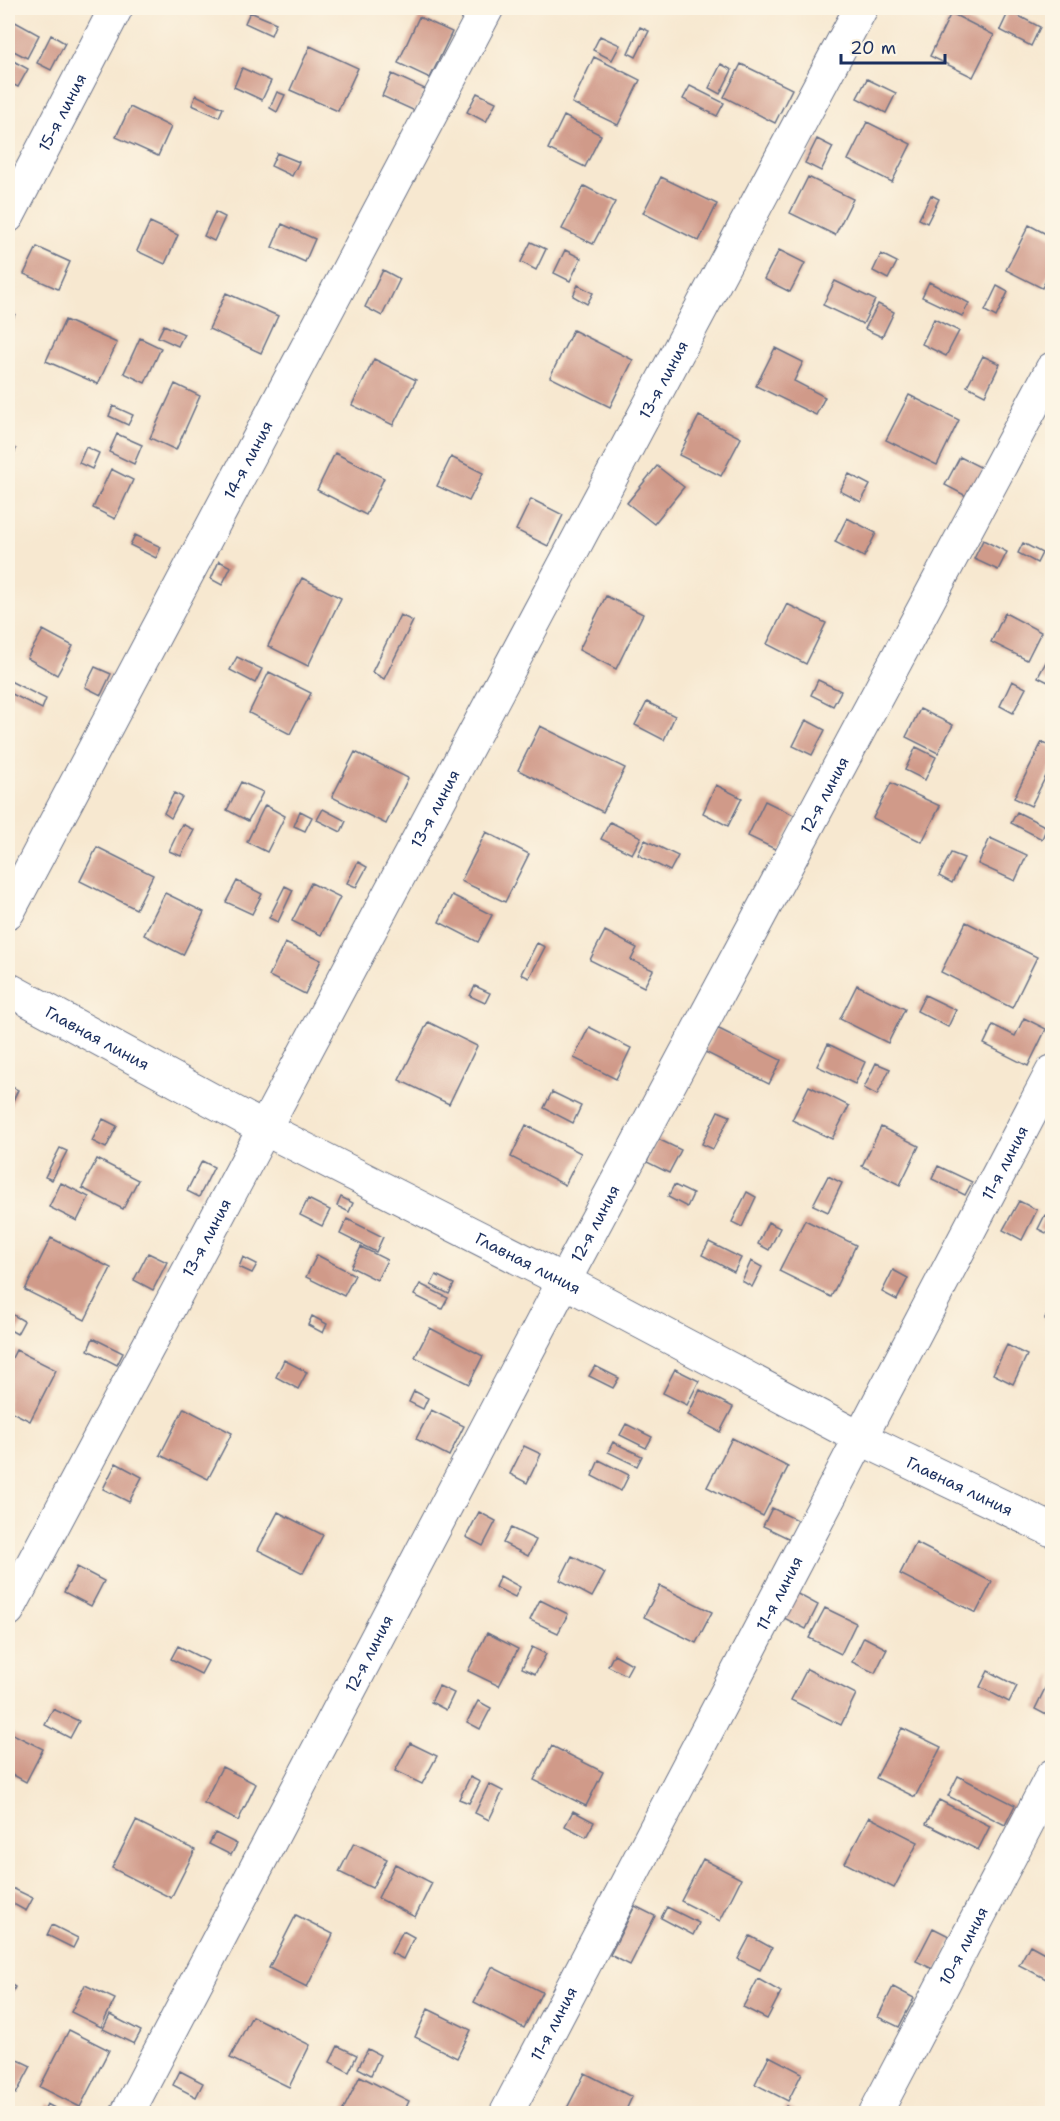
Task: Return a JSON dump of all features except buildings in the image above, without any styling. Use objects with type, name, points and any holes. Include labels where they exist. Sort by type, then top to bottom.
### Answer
[{"type":"street","name":"15-я линия","points":[[8,216],[116,8]]},
{"type":"street","name":"14-я линия","points":[[8,912],[487,8]]},
{"type":"street","name":"13-я линия","points":[[8,1610],[861,8]]},
{"type":"street","name":"12-я линия","points":[[127,2114],[564,1281],[1053,369]]},
{"type":"street","name":"Главная линия","points":[[8,989],[265,1130],[564,1281],[860,1438],[1053,1530]]},
{"type":"street","name":"11-я линия","points":[[506,2114],[1053,1072]]},
{"type":"street","name":"10-я линия","points":[[875,2114],[1053,1776]]}]
